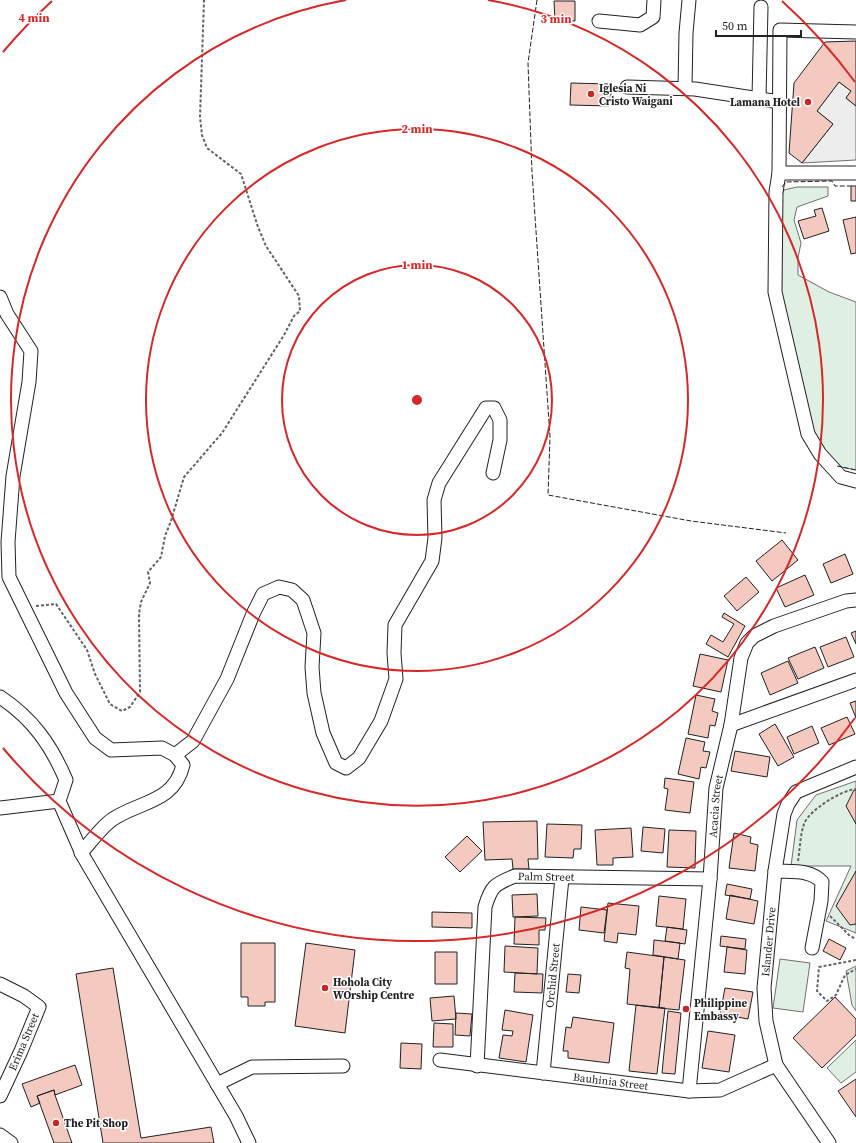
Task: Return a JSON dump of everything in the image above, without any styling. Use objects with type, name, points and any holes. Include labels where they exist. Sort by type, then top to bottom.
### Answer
[{"type":"street","points":[[600,21],[640,25],[653,17],[654,0]]},
{"type":"street","points":[[685,88],[686,33],[689,0]]},
{"type":"street","points":[[759,98],[761,7]]},
{"type":"street","points":[[856,32],[780,30],[779,173],[776,192],[775,292],[808,434],[820,454],[841,477],[856,481]]},
{"type":"street","points":[[628,87],[685,88],[780,102]]},
{"type":"street","points":[[779,173],[856,173]]},
{"type":"street","points":[[0,297],[7,314],[31,351],[30,382],[13,476],[8,542],[10,577],[66,693],[95,738],[111,750],[162,748],[175,755],[183,765],[180,778],[171,787],[148,804],[112,819],[81,853]]},
{"type":"street","points":[[175,755],[193,741],[219,693],[263,594],[279,587],[292,590],[303,600],[314,633],[312,667],[314,693],[323,733],[336,763],[346,768],[359,758],[381,720],[396,679],[394,653],[395,625],[432,561],[435,538],[434,500],[439,483],[486,408],[494,408],[500,420],[500,440],[493,473]]},
{"type":"street","name":"Acacia Street","points":[[689,1091],[710,879],[716,788],[730,725],[741,658],[747,643],[754,636],[774,626],[846,601],[856,600]]},
{"type":"street","points":[[730,725],[856,680]]},
{"type":"street","points":[[0,697],[14,706],[35,726],[56,757],[66,780],[60,801],[81,853],[236,1116],[249,1143]]},
{"type":"street","name":"Islander Drive","points":[[829,1143],[776,1065],[766,1021],[764,988],[775,871],[784,814],[792,796],[803,789],[856,767]]},
{"type":"street","points":[[0,808],[60,801]]},
{"type":"street","points":[[775,871],[805,872],[816,876],[822,882],[821,901],[812,948]]},
{"type":"street","name":"Palm Street","points":[[477,1066],[485,907],[491,890],[504,880],[515,876],[562,878],[710,879]]},
{"type":"street","name":"Orchid Street","points":[[543,1073],[562,878]]},
{"type":"street","name":"Erima Street","points":[[0,984],[24,996],[39,1007],[0,1096]]},
{"type":"street","name":"Bauhinia Street","points":[[440,1060],[477,1066],[689,1091],[720,1090],[776,1065]]},
{"type":"street","points":[[217,1084],[252,1067],[343,1066]]},
{"type":"street","points":[[0,1135],[11,1143]]},
{"type":"path","points":[[20,599],[38,607],[56,604],[87,650],[95,674],[110,704],[122,711],[130,707],[140,692],[139,614],[141,602],[150,583],[148,572],[161,557],[165,536],[171,522],[184,477],[222,433],[284,335],[294,316],[300,311],[299,296],[266,246],[241,174],[206,148],[202,135],[200,117],[204,0]]},
{"type":"path","points":[[798,863],[804,823],[824,802],[849,789],[856,788]]},
{"type":"path","points":[[826,912],[850,936],[856,939]]},
{"type":"path","points":[[856,960],[819,967],[818,991],[827,1001],[836,995],[845,975],[856,969]]},
{"type":"green space","points":[[797,187],[828,187],[828,196],[797,207],[794,220],[801,243],[798,258],[798,275],[829,292],[856,302],[856,470],[831,465],[811,436],[777,292],[779,201],[784,190]]},
{"type":"green space","points":[[856,781],[856,933],[826,921],[851,866],[791,866],[797,820],[816,795]]},
{"type":"green space","points":[[780,959],[810,963],[803,1012],[773,1008]]},
{"type":"green space","points":[[856,966],[856,1011],[852,1005],[846,971]]},
{"type":"green space","points":[[856,1040],[856,1072],[841,1083],[827,1068]]},
{"type":"shaded area","points":[[839,82],[851,91],[846,98],[856,106],[856,160],[802,163],[833,124],[817,111]]},
{"type":"building","points":[[554,1],[575,1],[575,21],[555,21]]},
{"type":"building","name":"Lamana Hotel","points":[[856,41],[856,106],[846,98],[851,91],[839,82],[817,111],[833,124],[802,163],[789,153],[794,83],[825,42]]},
{"type":"building","name":"Iglesia Ni Cristo Waigani","points":[[571,83],[609,84],[611,86],[611,104],[609,106],[570,105]]},
{"type":"building","points":[[851,186],[856,186],[856,201],[851,201]]},
{"type":"building","points":[[822,208],[829,231],[804,239],[798,221],[816,216],[814,210]]},
{"type":"building","points":[[856,217],[856,253],[851,254],[843,220]]},
{"type":"building","points":[[782,540],[798,560],[772,581],[756,561]]},
{"type":"building","points":[[845,554],[853,574],[831,583],[823,564]]},
{"type":"building","points":[[805,575],[814,595],[785,607],[776,588]]},
{"type":"building","points":[[746,577],[759,592],[737,611],[724,596]]},
{"type":"building","points":[[724,613],[745,626],[728,657],[706,644],[711,635],[723,642],[734,624],[722,617]]},
{"type":"building","points":[[856,631],[856,644],[851,633]]},
{"type":"building","points":[[846,637],[854,657],[828,667],[820,647]]},
{"type":"building","points":[[815,647],[824,668],[798,679],[788,658]]},
{"type":"building","points":[[700,654],[728,660],[721,692],[693,686]]},
{"type":"building","points":[[788,661],[798,683],[770,695],[761,673]]},
{"type":"building","points":[[696,695],[715,699],[712,711],[718,713],[715,726],[710,725],[708,738],[688,734]]},
{"type":"building","points":[[856,701],[856,718],[850,703]]},
{"type":"building","points":[[847,717],[855,734],[829,745],[821,728]]},
{"type":"building","points":[[775,724],[794,757],[778,766],[759,734]]},
{"type":"building","points":[[812,726],[819,743],[794,754],[787,737]]},
{"type":"building","points":[[686,738],[705,742],[703,751],[710,752],[706,768],[701,767],[699,779],[678,774]]},
{"type":"building","points":[[735,751],[770,757],[767,777],[731,771]]},
{"type":"building","points":[[665,778],[694,782],[690,813],[665,810],[668,789],[664,788]]},
{"type":"building","points":[[854,790],[856,790],[856,824],[846,806]]},
{"type":"building","points":[[537,821],[538,859],[528,859],[529,869],[513,869],[512,859],[485,860],[483,822]]},
{"type":"building","points":[[547,824],[582,825],[581,849],[574,849],[573,858],[545,857]]},
{"type":"building","points":[[643,827],[665,829],[663,853],[641,851]]},
{"type":"building","points":[[631,828],[633,857],[613,858],[613,865],[597,865],[595,830]]},
{"type":"building","points":[[669,830],[696,831],[695,868],[667,867]]},
{"type":"building","points":[[734,833],[751,837],[750,843],[758,845],[755,871],[729,868]]},
{"type":"building","points":[[467,836],[482,851],[460,872],[445,857]]},
{"type":"building","points":[[856,871],[856,924],[850,925],[836,906]]},
{"type":"building","points":[[727,884],[752,889],[750,899],[725,895]]},
{"type":"building","points":[[537,894],[538,916],[513,917],[512,895]]},
{"type":"building","points":[[730,895],[758,901],[754,924],[726,919]]},
{"type":"building","points":[[659,896],[686,899],[683,929],[656,926]]},
{"type":"building","points":[[608,903],[639,906],[636,935],[618,933],[617,943],[604,941]]},
{"type":"building","points":[[581,907],[607,910],[604,933],[579,930]]},
{"type":"building","points":[[432,912],[472,913],[472,928],[432,927]]},
{"type":"building","points":[[515,917],[546,918],[545,930],[539,930],[539,945],[514,944]]},
{"type":"building","points":[[667,927],[687,930],[685,944],[665,941]]},
{"type":"building","points":[[721,936],[746,939],[745,949],[720,946]]},
{"type":"building","points":[[829,939],[846,948],[840,960],[823,951]]},
{"type":"building","points":[[654,940],[680,943],[678,959],[653,955]]},
{"type":"building","points":[[241,943],[275,943],[275,1002],[265,1002],[265,1006],[248,1006],[248,997],[241,997]]},
{"type":"building","name":"Hohola City WOrship Centre","points":[[306,943],[355,950],[345,1033],[295,1026]]},
{"type":"building","points":[[505,946],[538,948],[537,974],[504,972]]},
{"type":"building","points":[[727,947],[747,950],[745,974],[724,972]]},
{"type":"building","points":[[435,952],[457,952],[457,984],[435,984]]},
{"type":"building","points":[[627,952],[664,957],[659,1008],[627,1004],[630,969],[625,968]]},
{"type":"building","points":[[664,957],[685,960],[679,1010],[659,1008]]},
{"type":"building","points":[[113,968],[141,1138],[211,1127],[214,1143],[103,1143],[76,974]]},
{"type":"building","points":[[515,973],[543,974],[542,993],[514,992]]},
{"type":"building","points":[[568,974],[581,975],[579,993],[566,992]]},
{"type":"building","points":[[725,988],[753,992],[748,1019],[720,1014]]},
{"type":"building","points":[[454,996],[456,1019],[432,1021],[430,998]]},
{"type":"building","points":[[835,997],[856,1019],[856,1035],[822,1068],[793,1038]]},
{"type":"building","points":[[636,1005],[665,1008],[657,1074],[629,1071]]},
{"type":"building","points":[[505,1010],[533,1015],[526,1062],[499,1058],[503,1035],[512,1036],[513,1031],[502,1030]]},
{"type":"building","points":[[668,1011],[681,1013],[675,1074],[662,1073]]},
{"type":"building","points":[[456,1013],[472,1014],[470,1036],[455,1035]]},
{"type":"building","points":[[573,1017],[614,1023],[609,1063],[568,1058],[568,1051],[563,1051],[566,1027],[571,1028]]},
{"type":"building","points":[[434,1023],[453,1024],[453,1047],[433,1047]]},
{"type":"building","points":[[708,1031],[735,1035],[729,1072],[702,1068]]},
{"type":"building","points":[[401,1043],[422,1044],[421,1069],[400,1068]]},
{"type":"building","points":[[75,1065],[82,1085],[55,1095],[54,1090],[37,1096],[40,1103],[31,1107],[22,1084]]},
{"type":"building","points":[[856,1079],[856,1117],[838,1091]]},
{"type":"building","name":"The Pit Shop","points":[[54,1090],[72,1143],[54,1143],[37,1096]]},
{"type":"fence","points":[[537,0],[528,63],[532,172],[550,437],[548,495],[691,521],[786,533]]},
{"type":"fence","points":[[782,187],[786,182],[832,181],[835,186],[851,186]]},
{"type":"fence","points":[[837,466],[856,470]]},
{"type":"place","name":"Iglesia Ni Cristo Waigani","points":[[591,94]]},
{"type":"place","name":"Lamana Hotel","points":[[808,102]]},
{"type":"place","name":"Hohola City WOrship Centre","points":[[325,988]]},
{"type":"place","name":"Philippine Embassy","points":[[686,1009]]},
{"type":"place","name":"The Pit Shop","points":[[56,1123]]}]
